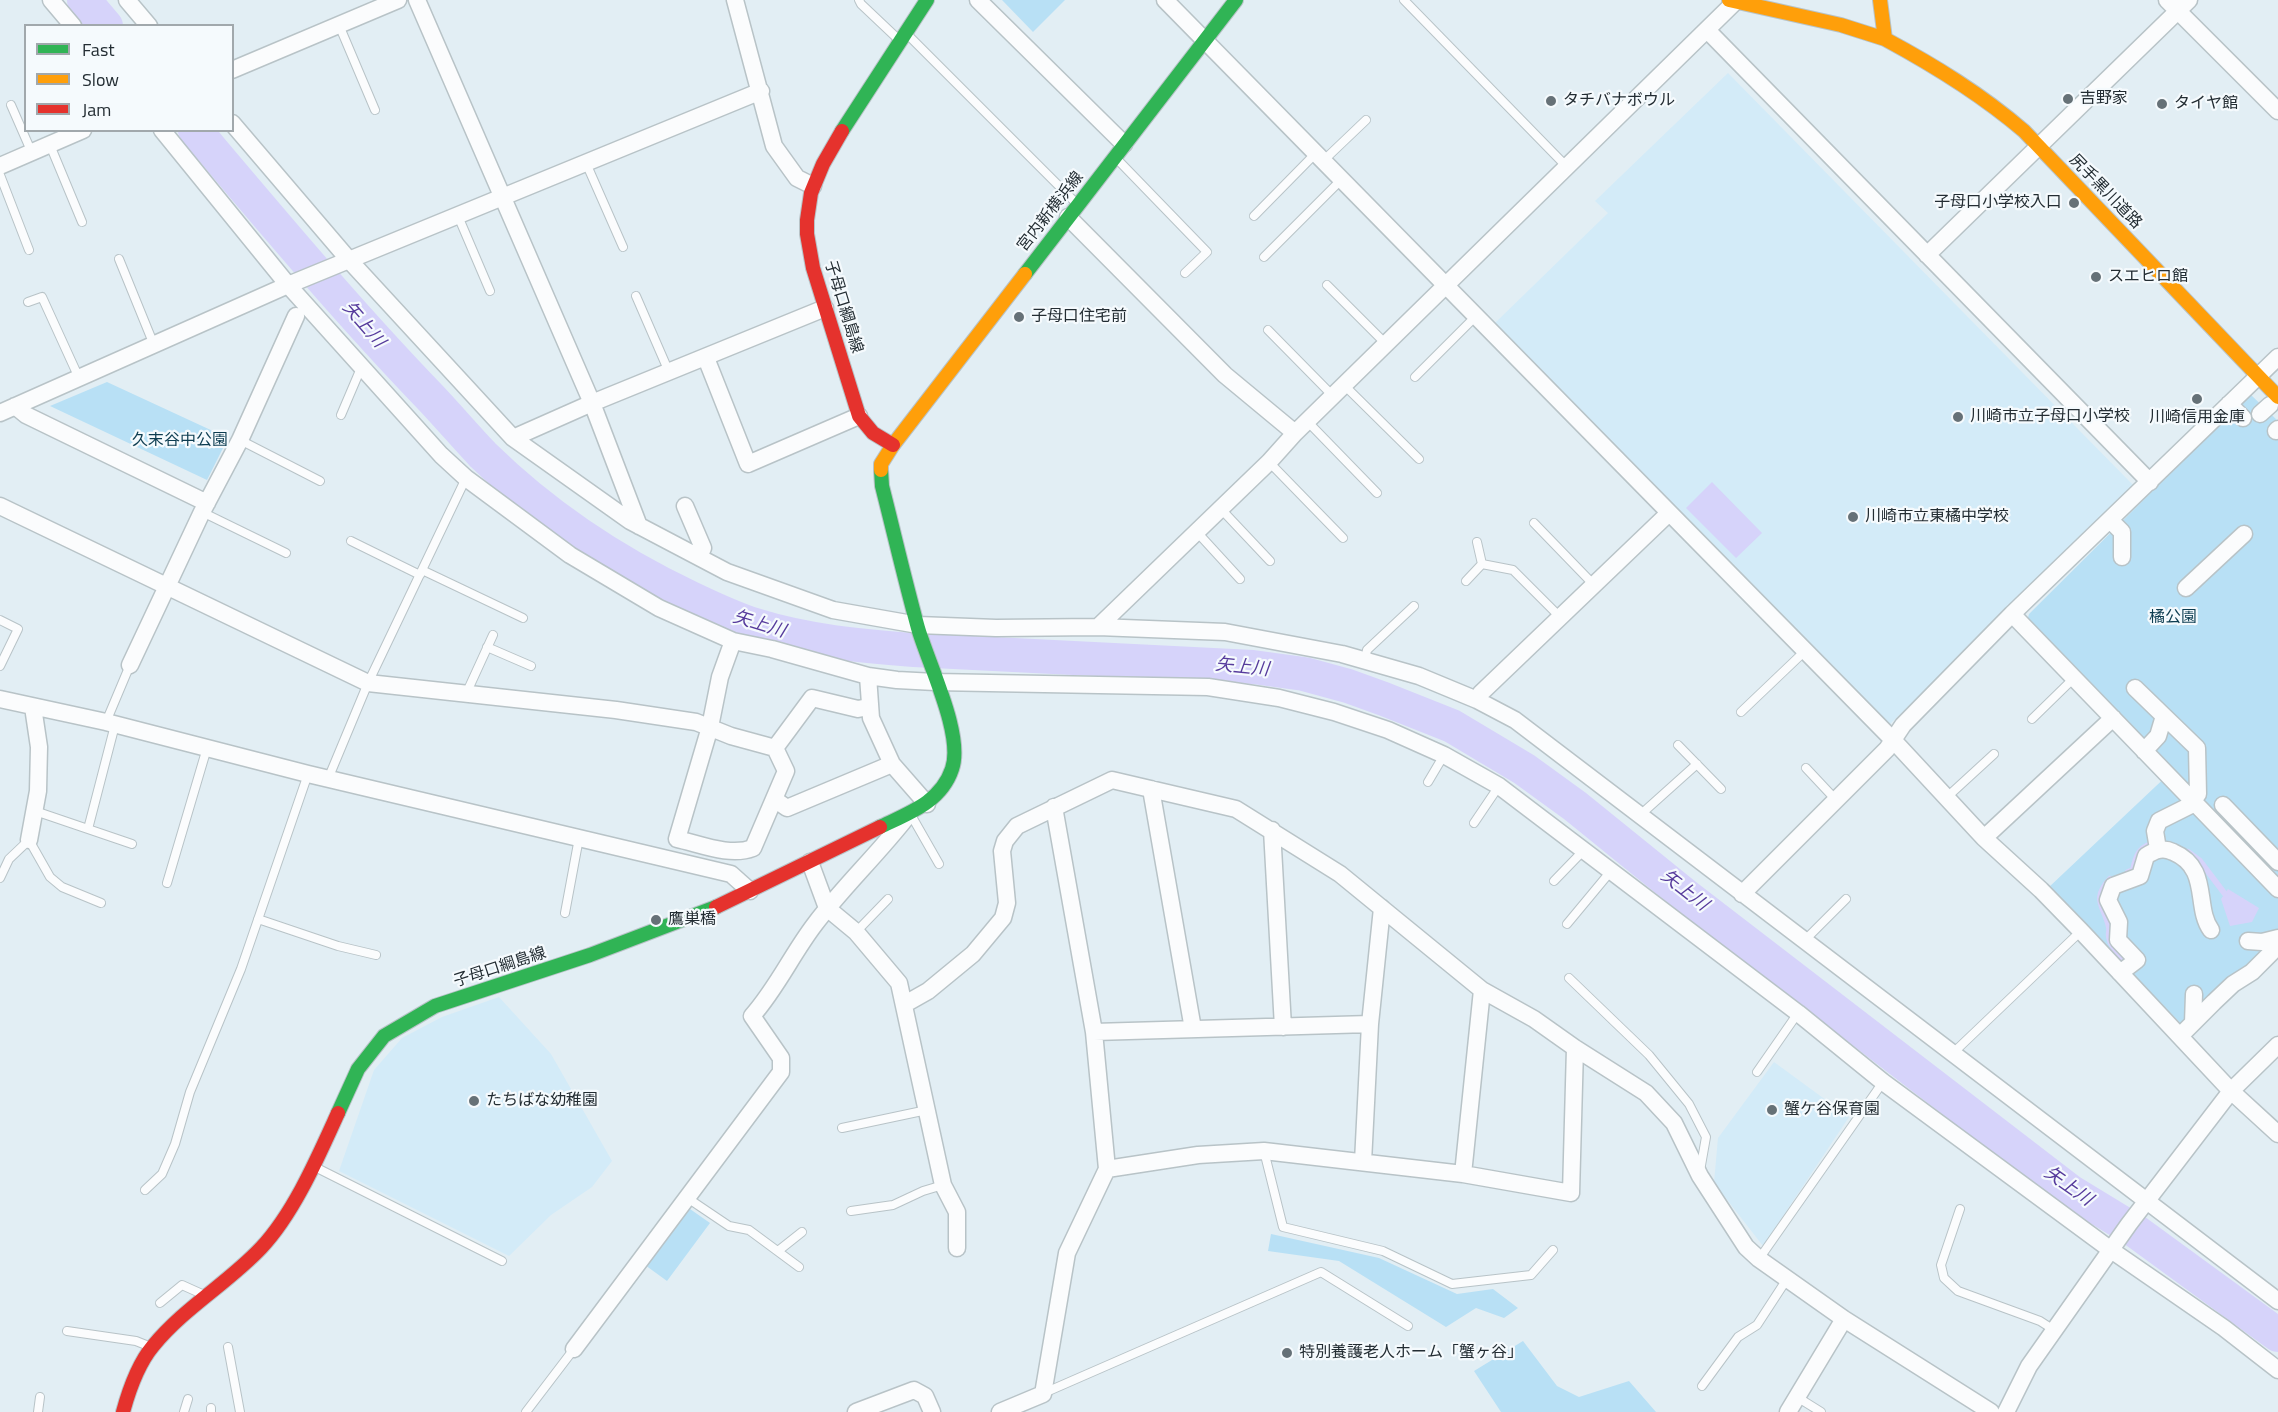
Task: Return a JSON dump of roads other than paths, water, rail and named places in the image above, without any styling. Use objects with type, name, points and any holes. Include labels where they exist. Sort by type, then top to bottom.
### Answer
[{"type":"main road","name":"子母口綱島線","points":[[893,445],[873,434],[859,416],[808,248],[806,209],[813,186],[831,148],[927,0]]},
{"type":"main road","name":"宮内新横浜線","points":[[893,445],[1236,0]]},
{"type":"main road","name":"尻手黒川道路","points":[[1734,0],[1926,48]]},
{"type":"main road","points":[[1880,0],[1885,39]]},
{"type":"main road","name":"尻手黒川道路","points":[[1885,39],[1957,78],[2043,141],[2219,315]]},
{"type":"main road","name":"尻手黒川道路","points":[[2017,107],[2043,141],[2268,367],[2269,405]]},
{"type":"main road","points":[[893,445],[881,464],[882,486],[919,628]]},
{"type":"main road","name":"子母口綱島線","points":[[123,1412],[129,1390],[152,1347],[179,1319],[260,1249],[274,1233],[314,1167],[358,1069],[384,1036],[435,1006],[611,948],[684,920],[750,891],[927,804],[945,785],[953,767],[954,756],[949,719],[919,628]]},
{"type":"street","points":[[51,0],[71,24]]},
{"type":"street","points":[[127,0],[147,24]]},
{"type":"street","points":[[234,69],[398,0]]},
{"type":"street","points":[[417,0],[592,403],[639,526]]},
{"type":"street","points":[[735,0],[774,146],[797,178],[813,186]]},
{"type":"street","points":[[978,0],[1119,151]]},
{"type":"street","points":[[1165,0],[1893,740],[1984,838],[2041,890],[2231,1091],[2278,1134]]},
{"type":"street","points":[[1098,627],[1269,462],[1301,427],[1707,30],[1734,0]]},
{"type":"street","points":[[1927,255],[2178,4],[2278,111]]},
{"type":"street","points":[[1707,30],[2150,482]]},
{"type":"street","points":[[8,410],[288,285],[761,91]]},
{"type":"street","points":[[234,125],[349,260],[513,438],[639,526],[728,572],[833,610],[919,628],[1098,627],[1225,632],[1365,660],[1419,676],[1477,700],[1515,720],[2278,1301]]},
{"type":"street","points":[[0,166],[79,132]]},
{"type":"street","points":[[164,132],[288,285],[441,455],[466,478],[570,555],[659,608],[733,641],[772,649],[868,676],[935,680],[1208,687],[1279,699],[1334,712],[1388,730],[1444,754],[1499,786],[1798,1013],[1883,1082],[2111,1250],[2224,1328],[2278,1370]]},
{"type":"street","points":[[1073,211],[1225,375],[1301,427]]},
{"type":"street","points":[[513,438],[592,403],[825,309]]},
{"type":"street","points":[[130,665],[240,440],[296,316]]},
{"type":"street","points":[[706,358],[748,464],[859,416]]},
{"type":"street","points":[[1742,894],[1887,749],[1903,725],[2013,614],[2268,367]]},
{"type":"street","points":[[2229,404],[2243,418]]},
{"type":"street","points":[[8,410],[26,415],[205,508]]},
{"type":"street","points":[[0,506],[368,683],[616,710],[696,723],[710,727],[731,736],[775,748],[786,771],[753,848],[744,852],[677,839],[710,727],[720,677],[733,641]]},
{"type":"street","points":[[685,506],[703,548],[699,557]]},
{"type":"street","points":[[1477,700],[1481,693],[1669,513]]},
{"type":"street","points":[[2111,521],[2122,532],[2122,557]]},
{"type":"street","points":[[2186,588],[2244,534]]},
{"type":"street","points":[[2013,614],[2056,647],[2074,678],[2278,889]]},
{"type":"street","points":[[868,676],[868,707],[892,764],[927,804]]},
{"type":"street","points":[[2120,973],[2137,960],[2118,940],[2119,922],[2108,900],[2113,886],[2140,876],[2146,856],[2157,843],[2155,831],[2159,821],[2194,802],[2198,794],[2197,748],[2135,688]]},
{"type":"street","points":[[775,748],[812,698],[858,709],[868,707]]},
{"type":"street","points":[[0,699],[731,874],[750,891]]},
{"type":"street","points":[[29,840],[38,791],[39,747],[33,707]]},
{"type":"street","points":[[2144,751],[2158,735],[2164,716]]},
{"type":"street","points":[[1984,838],[2113,718]]},
{"type":"street","points":[[774,800],[787,808],[892,764]]},
{"type":"street","points":[[905,1004],[928,991],[973,954],[1003,918],[1007,903],[1002,850],[1005,841],[1017,826],[1112,780],[1236,809],[1340,874],[1482,990],[1534,1019],[1646,1093],[1674,1123],[1700,1176],[1746,1247],[1759,1259],[1844,1319],[1991,1412]]},
{"type":"street","points":[[1151,789],[1193,1029]]},
{"type":"street","points":[[2209,818],[2226,801],[2278,862]]},
{"type":"street","points":[[1000,1412],[1043,1394],[1067,1253],[1107,1169],[1094,1032],[1054,807]]},
{"type":"street","points":[[574,1349],[781,1072],[781,1058],[752,1016],[766,1001],[795,950],[827,908],[892,836],[909,813]]},
{"type":"street","points":[[1272,830],[1283,1026]]},
{"type":"street","points":[[2157,843],[2179,855],[2195,871],[2207,924],[2211,930]]},
{"type":"street","points":[[810,862],[827,908],[856,932],[899,983],[943,1185],[957,1212],[957,1248]]},
{"type":"street","points":[[1363,1162],[1370,1024],[1382,908]]},
{"type":"street","points":[[2248,941],[2262,942],[2278,938]]},
{"type":"street","points":[[2180,1036],[2220,996],[2252,972],[2278,946]]},
{"type":"street","points":[[1463,1174],[1482,990]]},
{"type":"street","points":[[2193,994],[2193,1023]]},
{"type":"street","points":[[1094,1032],[1370,1024]]},
{"type":"street","points":[[2006,1412],[2029,1366],[2147,1201],[2231,1091],[2278,1045]]},
{"type":"street","points":[[1107,1169],[1198,1155],[1264,1152],[1463,1174],[1571,1193],[1575,1048]]},
{"type":"street","points":[[1788,1412],[1844,1319]]},
{"type":"street","points":[[856,1412],[914,1390],[926,1395],[932,1412]]},
{"type":"lane","points":[[860,0],[861,4],[903,37],[1073,211]]},
{"type":"lane","points":[[1404,0],[1567,167]]},
{"type":"lane","points":[[339,25],[375,110]]},
{"type":"lane","points":[[11,105],[32,153]]},
{"type":"lane","points":[[1254,216],[1366,120]]},
{"type":"lane","points":[[50,145],[82,222]]},
{"type":"lane","points":[[1119,151],[1207,252],[1185,273]]},
{"type":"lane","points":[[586,163],[622,247]]},
{"type":"lane","points":[[0,175],[29,250]]},
{"type":"lane","points":[[1264,257],[1341,180]]},
{"type":"lane","points":[[458,216],[490,291]]},
{"type":"lane","points":[[119,259],[154,345]]},
{"type":"lane","points":[[1327,285],[1386,344]]},
{"type":"lane","points":[[636,296],[669,373]]},
{"type":"lane","points":[[28,302],[42,297],[80,378]]},
{"type":"lane","points":[[1416,377],[1475,317]]},
{"type":"lane","points":[[1268,330],[1419,459]]},
{"type":"lane","points":[[341,415],[362,368]]},
{"type":"lane","points":[[1301,427],[1377,493]]},
{"type":"lane","points":[[240,440],[320,481]]},
{"type":"lane","points":[[1269,462],[1343,538]]},
{"type":"lane","points":[[328,778],[368,683],[466,478]]},
{"type":"lane","points":[[205,508],[286,553]]},
{"type":"lane","points":[[1220,508],[1270,561]]},
{"type":"lane","points":[[1534,523],[1594,585]]},
{"type":"lane","points":[[1196,531],[1240,579]]},
{"type":"lane","points":[[351,541],[523,618]]},
{"type":"lane","points":[[1477,542],[1482,564]]},
{"type":"lane","points":[[1466,580],[1482,564]]},
{"type":"lane","points":[[1482,564],[1513,570],[1560,617]]},
{"type":"lane","points":[[1365,660],[1367,650],[1414,606]]},
{"type":"lane","points":[[0,620],[18,629],[0,666]]},
{"type":"lane","points":[[466,694],[493,635]]},
{"type":"lane","points":[[487,647],[531,666]]},
{"type":"lane","points":[[1742,712],[1805,651]]},
{"type":"lane","points":[[88,829],[111,724],[130,665]]},
{"type":"lane","points":[[2032,719],[2074,678]]},
{"type":"lane","points":[[1678,745],[1721,789]]},
{"type":"lane","points":[[167,883],[207,748]]},
{"type":"lane","points":[[1428,782],[1444,754]]},
{"type":"lane","points":[[1946,798],[1994,754]]},
{"type":"lane","points":[[1639,816],[1697,764]]},
{"type":"lane","points":[[1806,768],[1836,800]]},
{"type":"lane","points":[[145,1190],[162,1174],[175,1144],[190,1092],[241,969],[308,774]]},
{"type":"lane","points":[[1474,823],[1499,786]]},
{"type":"lane","points":[[35,811],[132,844]]},
{"type":"lane","points":[[909,813],[939,864]]},
{"type":"lane","points":[[565,913],[579,838]]},
{"type":"lane","points":[[0,878],[9,859],[29,840],[50,877],[62,887],[101,903]]},
{"type":"lane","points":[[1554,881],[1584,850]]},
{"type":"lane","points":[[1567,924],[1611,871]]},
{"type":"lane","points":[[856,932],[888,899]]},
{"type":"lane","points":[[1804,941],[1846,899]]},
{"type":"lane","points":[[258,919],[338,946],[376,955]]},
{"type":"lane","points":[[1952,1054],[2081,931]]},
{"type":"lane","points":[[1569,978],[1649,1055],[1689,1104],[1706,1137],[1700,1176]]},
{"type":"lane","points":[[1757,1072],[1798,1013]]},
{"type":"lane","points":[[1759,1259],[1883,1082]]},
{"type":"lane","points":[[842,1128],[928,1110]]},
{"type":"lane","points":[[1264,1152],[1283,1227],[1383,1251],[1452,1284],[1531,1275],[1553,1250]]},
{"type":"lane","points":[[314,1167],[502,1261]]},
{"type":"lane","points":[[851,1211],[893,1205],[923,1191],[943,1185]]},
{"type":"lane","points":[[686,1197],[729,1226],[748,1230],[799,1267]]},
{"type":"lane","points":[[1960,1209],[1941,1265],[1944,1278],[1958,1291],[2040,1321],[2054,1330]]},
{"type":"lane","points":[[778,1251],[802,1232]]},
{"type":"lane","points":[[1043,1394],[1321,1272],[1408,1326]]},
{"type":"lane","points":[[1702,1386],[1738,1337],[1757,1325],[1787,1279]]},
{"type":"lane","points":[[160,1303],[182,1285],[189,1290],[207,1295]]},
{"type":"lane","points":[[67,1331],[136,1341],[152,1347]]},
{"type":"lane","points":[[228,1347],[240,1412]]},
{"type":"lane","points":[[526,1412],[574,1349]]},
{"type":"lane","points":[[38,1412],[40,1396]]},
{"type":"lane","points":[[1797,1397],[1821,1412]]},
{"type":"lane","points":[[184,1412],[188,1399]]},
{"type":"waterway","name":"矢上川","points":[[84,0],[104,24]]},
{"type":"waterway","name":"矢上川","points":[[197,132],[340,299],[483,455],[555,517],[635,569],[731,616],[774,631],[813,639],[914,650],[1253,667],[1304,674],[1348,686],[1452,726],[1524,769],[1575,806],[1685,895],[2070,1191],[2134,1230],[2278,1335]]},
{"type":"waterway","points":[[2128,872],[2133,870],[2137,855],[2143,848],[2157,843]]},
{"type":"waterway","points":[[2188,852],[2200,861],[2225,894]]},
{"type":"waterway","points":[[2110,879],[2101,892],[2100,903],[2109,927],[2111,944],[2125,960]]},
{"type":"place","name":"吉野家","points":[[2068,99]]},
{"type":"place","name":"タチバナボウル","points":[[1551,101]]},
{"type":"place","name":"タイヤ館","points":[[2162,104]]},
{"type":"place","name":"子母口小学校入口","points":[[2074,203]]},
{"type":"place","name":"スエヒロ館","points":[[2096,277]]},
{"type":"place","name":"子母口住宅前","points":[[1019,317]]},
{"type":"place","name":"川崎信用金庫","points":[[2197,399]]},
{"type":"place","name":"川崎市立子母口小学校","points":[[1958,417]]},
{"type":"place","name":"川崎市立東橘中学校","points":[[1853,517]]},
{"type":"place","name":"鷹巣橋","points":[[656,920]]},
{"type":"place","name":"たちばな幼稚園","points":[[474,1101]]},
{"type":"place","name":"蟹ケ谷保育園","points":[[1772,1110]]},
{"type":"place","name":"特別養護老人ホーム「蟹ヶ谷」","points":[[1287,1353]]},
{"type":"park label","name":"久末谷中公園","points":[[180,441]]},
{"type":"park label","name":"橘公園","points":[[2173,618]]}]
